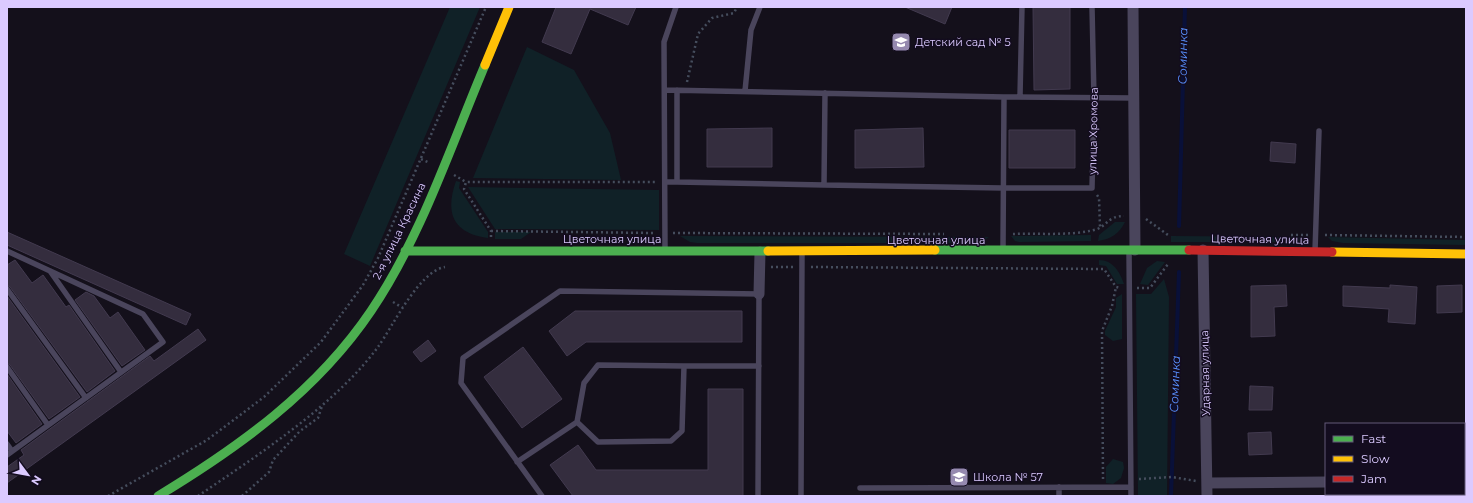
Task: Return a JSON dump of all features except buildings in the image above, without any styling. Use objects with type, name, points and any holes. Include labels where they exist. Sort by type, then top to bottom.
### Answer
[{"type":"street","name":"2-я улица Красина","points":[[158,496],[246,440],[268,422],[310,384],[344,347],[369,313],[390,281],[405,251],[442,169],[508,7]]},
{"type":"street","points":[[1132,250],[1136,217],[1133,7]]},
{"type":"street","name":"Цветочная улица","points":[[405,251],[1002,252],[1203,250],[1466,254]]},
{"type":"street","name":"Ударная улица","points":[[1203,250],[1208,483],[1207,496]]},
{"type":"street","points":[[759,294],[760,252]]},
{"type":"street","points":[[1208,483],[1325,482]]},
{"type":"lane","points":[[665,251],[666,90],[664,42],[676,7]]},
{"type":"lane","points":[[745,91],[751,30],[760,7]]},
{"type":"lane","points":[[1020,96],[1022,7]]},
{"type":"lane","name":"улица Хромова","points":[[1002,188],[1092,188],[1094,98],[1092,7]]},
{"type":"lane","points":[[666,90],[1004,97],[1134,98]]},
{"type":"lane","points":[[677,90],[677,182]]},
{"type":"lane","points":[[824,185],[825,93]]},
{"type":"lane","points":[[1002,252],[1004,97]]},
{"type":"lane","points":[[1315,252],[1319,131]]},
{"type":"lane","points":[[666,182],[1002,188]]},
{"type":"lane","points":[[1131,496],[1129,288],[1132,250]]},
{"type":"lane","points":[[7,251],[143,314],[163,342],[7,455]]},
{"type":"lane","points":[[801,496],[802,252]]},
{"type":"lane","points":[[50,270],[121,372]]},
{"type":"lane","points":[[7,289],[86,398]]},
{"type":"lane","points":[[542,496],[461,383],[463,358],[560,291],[759,294],[758,496]]},
{"type":"lane","points":[[517,462],[577,422],[584,383],[598,365],[759,366]]},
{"type":"lane","points":[[577,422],[598,442],[671,441],[682,431],[684,366]]},
{"type":"lane","points":[[7,367],[48,425]]},
{"type":"lane","points":[[7,444],[12,451]]},
{"type":"lane","points":[[860,488],[1131,486]]},
{"type":"lane","points":[[1059,487],[1059,496]]},
{"type":"path","points":[[108,496],[207,440],[264,396],[321,342],[363,285],[378,258],[486,7]]},
{"type":"path","points":[[685,90],[698,34],[712,18],[734,13],[736,7]]},
{"type":"path","points":[[490,251],[491,231],[464,190],[466,182],[611,184],[666,182]]},
{"type":"path","points":[[1098,198],[1100,227]]},
{"type":"path","points":[[1003,234],[1072,233],[1095,230],[1115,216],[1143,217],[1166,235],[1176,235]]},
{"type":"path","points":[[491,231],[948,234]]},
{"type":"path","points":[[1285,235],[1466,238]]},
{"type":"path","points":[[1116,287],[1150,288],[1169,263]]},
{"type":"path","points":[[198,496],[306,418],[353,376],[377,347],[421,283],[431,273],[443,267],[451,267]]},
{"type":"path","points":[[760,267],[1104,269],[1116,287],[1112,306],[1102,331],[1104,487]]},
{"type":"path","points":[[242,496],[269,472],[273,460],[300,431],[318,418],[322,404]]},
{"type":"path","points":[[1130,480],[1172,477],[1208,483]]},
{"type":"shaded area","points":[[450,7],[480,7],[370,266],[344,254]]},
{"type":"shaded area","points":[[527,47],[574,70],[610,133],[621,180],[473,178]]},
{"type":"shaded area","points":[[456,181],[460,182],[459,188],[488,232],[488,238],[466,231],[459,226],[454,219],[451,202]]},
{"type":"shaded area","points":[[468,187],[659,190],[659,230],[495,229]]},
{"type":"shaded area","points":[[1115,222],[1125,222],[1120,230],[1114,235],[1107,239],[1098,241],[1099,235]]},
{"type":"shaded area","points":[[495,232],[531,232],[521,239],[495,239]]},
{"type":"shaded area","points":[[1091,235],[1091,241],[1019,242],[1015,241],[1011,236]]},
{"type":"shaded area","points":[[680,236],[989,237],[983,241],[974,243],[697,243],[690,242]]},
{"type":"shaded area","points":[[1171,236],[1306,237],[1299,242],[1171,242]]},
{"type":"shaded area","points":[[1328,237],[1466,240],[1466,245],[1343,243],[1332,241]]},
{"type":"shaded area","points":[[1099,260],[1112,264],[1120,275],[1124,284],[1117,284],[1106,266],[1099,265]]},
{"type":"shaded area","points":[[1157,261],[1165,262],[1148,285],[1140,284],[1147,268]]},
{"type":"shaded area","points":[[1164,279],[1169,297],[1167,496],[1138,496],[1136,294],[1151,294]]},
{"type":"shaded area","points":[[1122,294],[1122,339],[1113,341],[1105,335],[1105,331],[1116,307],[1116,298]]},
{"type":"shaded area","points":[[1113,459],[1123,462],[1124,468],[1121,478],[1113,484],[1106,483],[1106,467]]},
{"type":"waterway","name":"Соминка","points":[[1179,226],[1185,7]]},
{"type":"waterway","name":"Соминка","points":[[1171,496],[1179,272]]},
{"type":"traffic: fast","points":[[158,496],[218,458],[275,415],[301,392],[350,340],[389,283],[420,223],[485,65]]},
{"type":"traffic: fast","points":[[935,250],[1189,250]]},
{"type":"traffic: fast","points":[[405,251],[768,251]]},
{"type":"traffic: slow","points":[[485,65],[509,7]]},
{"type":"traffic: slow","points":[[768,251],[935,250]]},
{"type":"traffic: slow","points":[[1332,252],[1466,254]]},
{"type":"traffic: jam","points":[[1189,250],[1332,252]]},
{"type":"place","name":"Детский сад № 5","points":[[901,42]]},
{"type":"place","name":"Школа № 57","points":[[959,477]]}]
